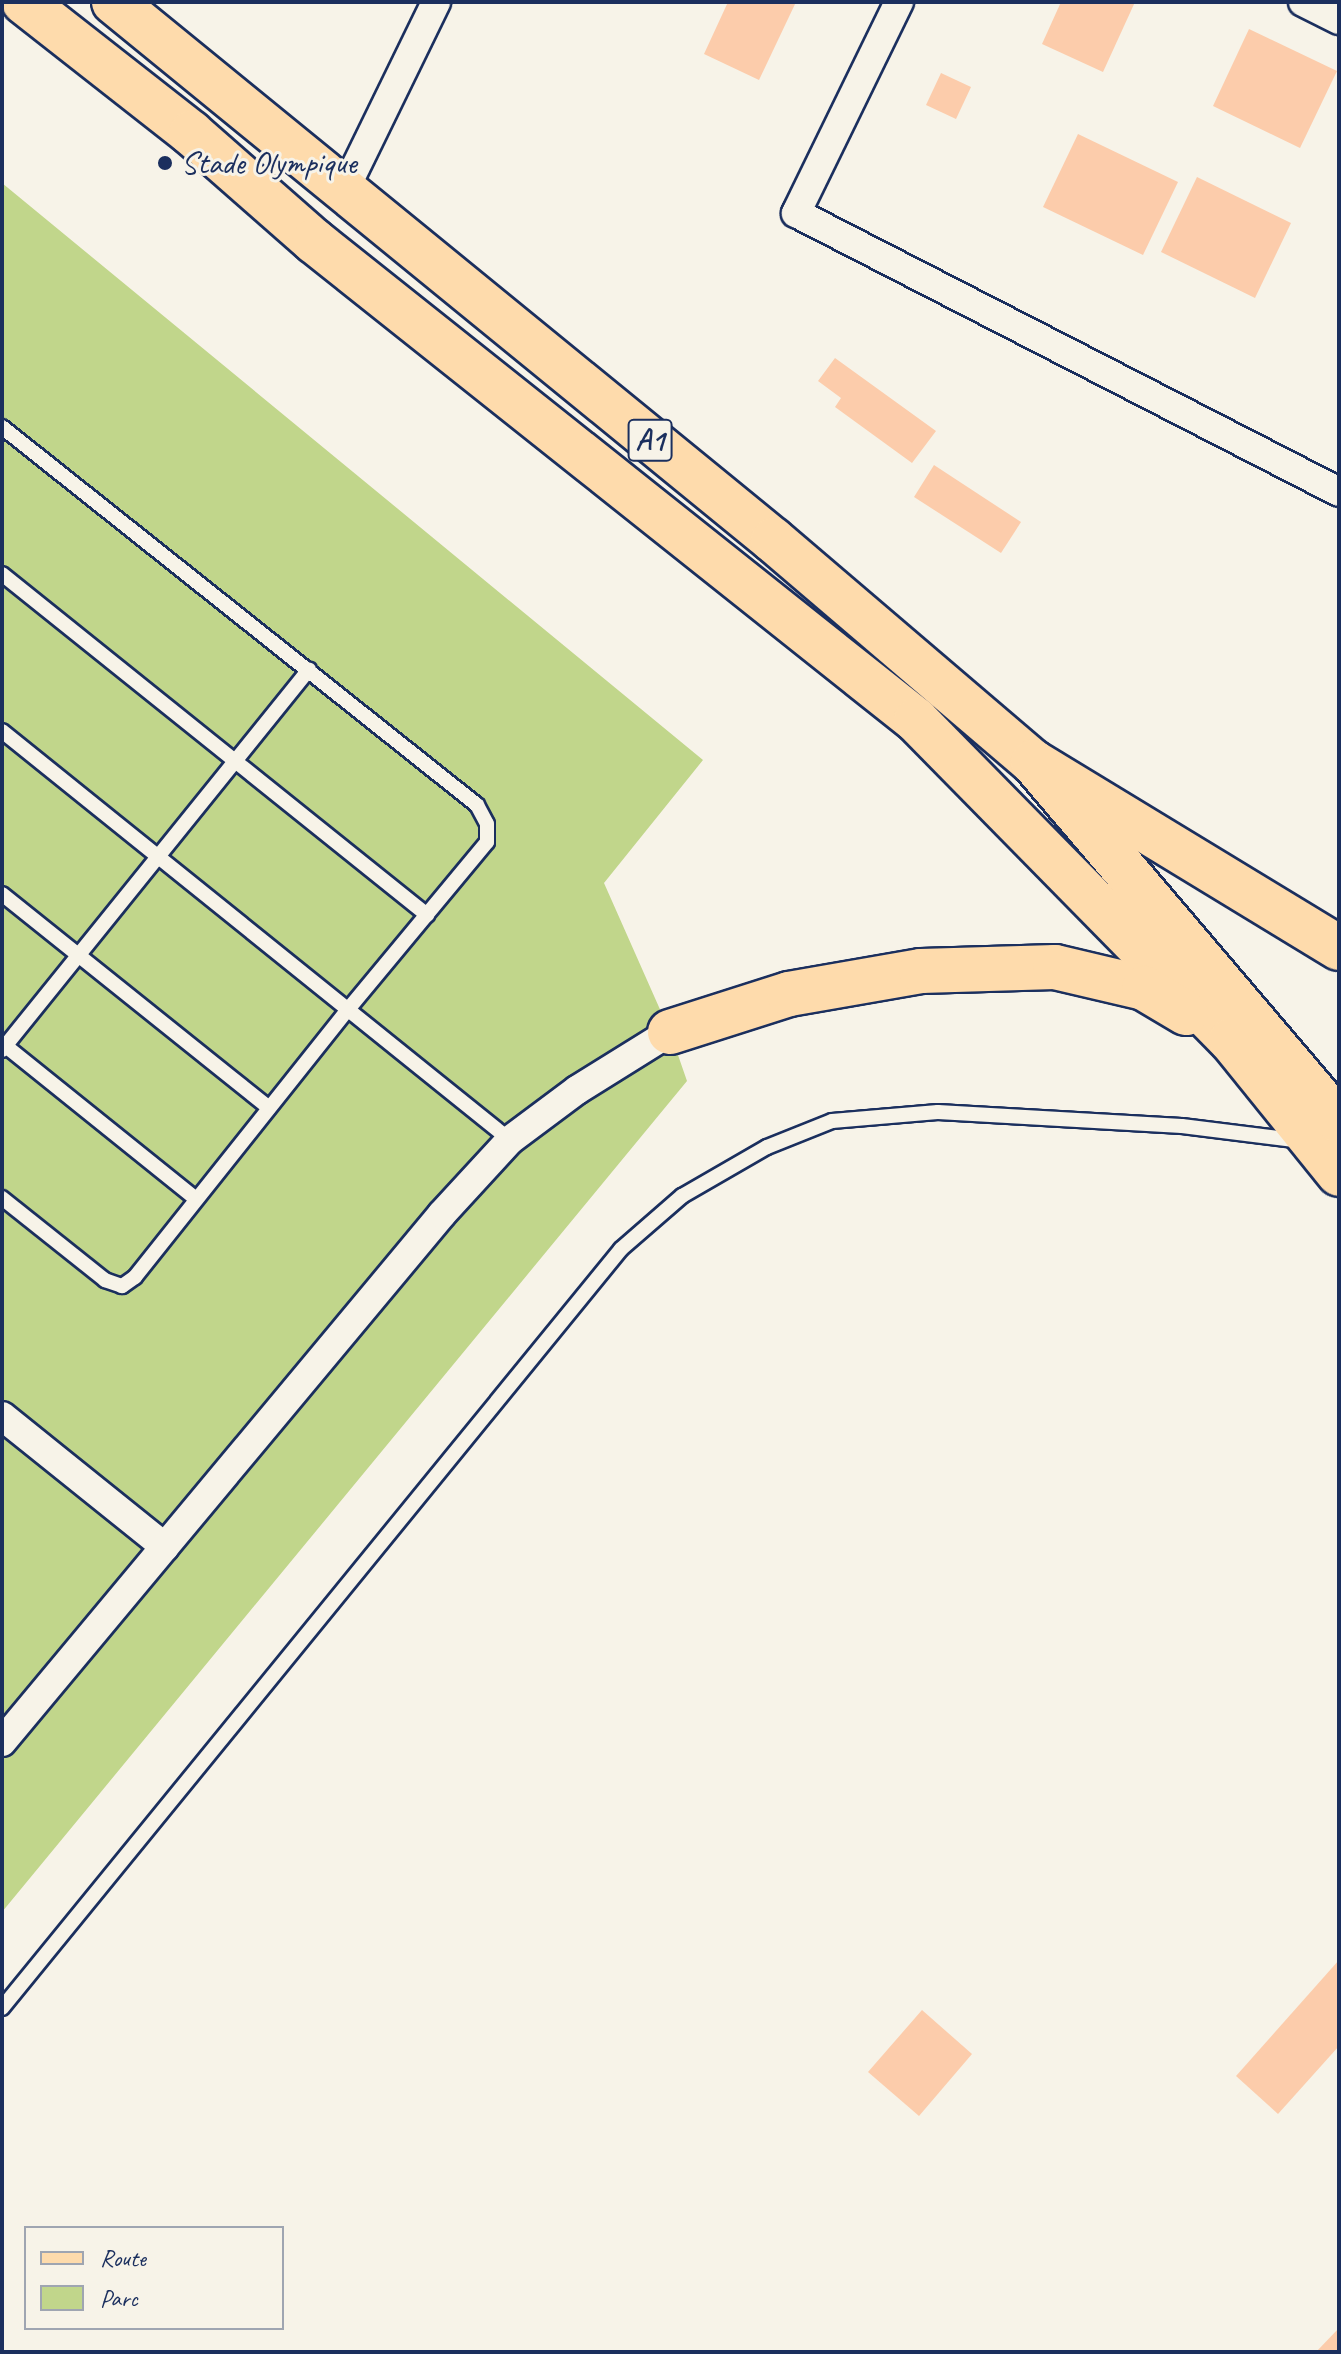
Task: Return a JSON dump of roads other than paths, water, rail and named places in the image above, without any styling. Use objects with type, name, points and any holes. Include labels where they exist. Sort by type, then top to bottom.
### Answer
[{"type":"main road","name":"A1","points":[[24,2],[191,133],[314,241],[916,720],[1231,1040]]},
{"type":"main road","name":"A1","points":[[114,2],[773,540],[1033,762],[1339,948]]},
{"type":"main road","points":[[1033,762],[1331,1146]]},
{"type":"main road","points":[[670,1032],[789,994],[921,971],[1055,967],[1144,988],[1231,1040],[1331,1146]]},
{"type":"street","points":[[344,191],[436,2]]},
{"type":"street","points":[[899,2],[796,213],[1339,492]]},
{"type":"street","points":[[1303,2],[1339,20]]},
{"type":"street","points":[[2,1742],[442,1214],[510,1140],[577,1090],[670,1032]]},
{"type":"street","points":[[2,1416],[165,1547]]},
{"type":"lane","points":[[2,1198],[105,1280],[122,1286],[135,1277],[349,1008],[487,842],[487,824],[477,805],[4,433]]},
{"type":"lane","points":[[2,574],[427,915]]},
{"type":"lane","points":[[196,1199],[3,1046],[309,670]]},
{"type":"lane","points":[[2,731],[510,1140]]},
{"type":"lane","points":[[2,894],[269,1108]]},
{"type":"lane","points":[[2,2008],[621,1249],[682,1196],[767,1147],[832,1121],[938,1112],[1182,1126],[1331,1146]]},
{"type":"place","name":"Stade Olympique","points":[[165,163]]}]
